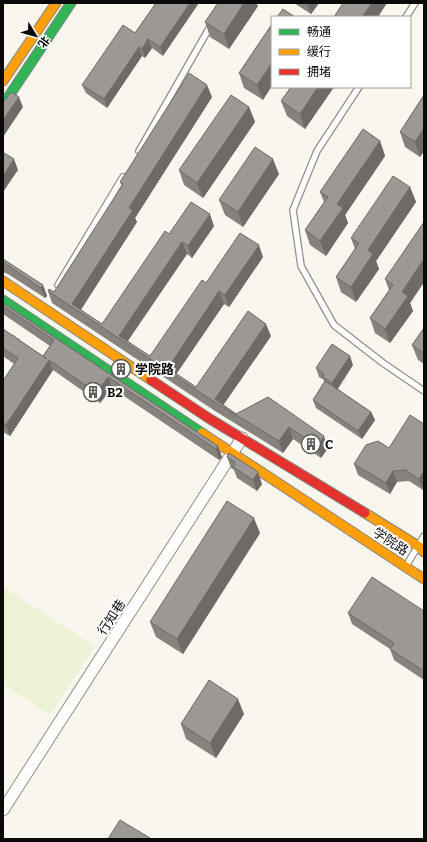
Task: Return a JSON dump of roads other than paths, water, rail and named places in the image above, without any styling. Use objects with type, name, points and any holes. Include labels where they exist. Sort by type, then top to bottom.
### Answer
[{"type":"main road","points":[[3,81],[56,3]]},
{"type":"main road","points":[[3,105],[71,3]]},
{"type":"main road","name":"学院路","points":[[3,281],[46,306],[210,418],[421,549]]},
{"type":"main road","name":"学院路","points":[[3,300],[424,579]]},
{"type":"street","name":"行知巷","points":[[3,810],[242,438]]},
{"type":"lane","points":[[407,16],[415,3]]},
{"type":"lane","points":[[137,156],[215,16]]},
{"type":"lane","points":[[358,88],[317,151],[293,210],[301,266],[334,325],[383,363],[424,391]]},
{"type":"lane","points":[[56,289],[128,169]]},
{"type":"lane","points":[[405,566],[421,549],[424,536]]},
{"type":"place","name":"学院路","points":[[121,369]]},
{"type":"place","name":"B2","points":[[93,392]]},
{"type":"place","name":"C","points":[[311,444]]}]
